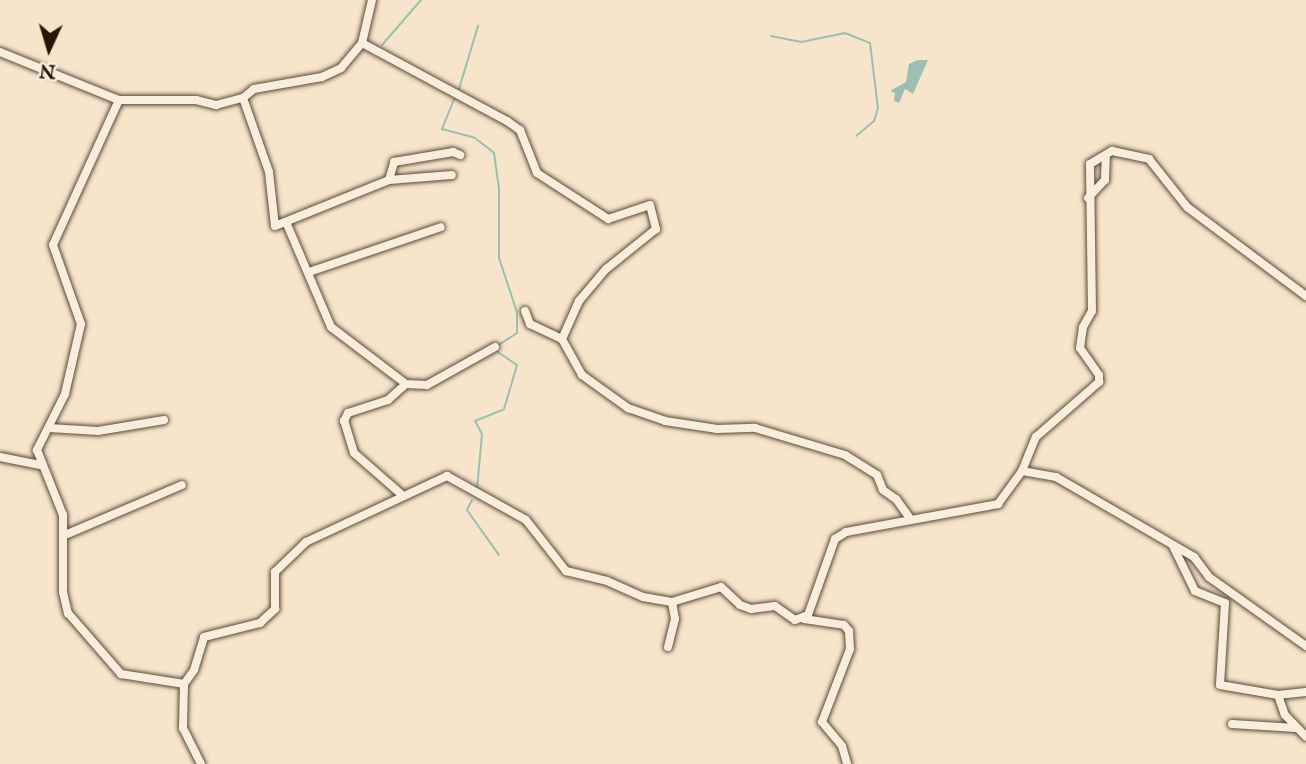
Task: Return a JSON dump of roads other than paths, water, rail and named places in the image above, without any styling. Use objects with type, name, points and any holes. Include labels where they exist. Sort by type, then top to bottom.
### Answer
[{"type":"street","points":[[1,54],[119,100],[196,100],[216,105],[243,98],[254,89],[322,77],[341,68],[362,43],[372,0]]},
{"type":"street","points":[[362,43],[520,130],[537,173],[608,219],[650,205],[656,229],[606,269],[579,301],[562,339]]},
{"type":"street","points":[[243,98],[269,172],[275,226],[389,180],[452,175]]},
{"type":"street","points":[[119,100],[53,246],[81,324],[65,394],[49,428],[38,442],[40,465],[63,515],[64,604],[94,648],[121,674],[184,684],[190,680],[204,637],[260,623],[275,609],[275,572],[282,561],[306,542],[401,494],[447,476],[526,520],[566,571],[607,581],[643,597],[672,602],[720,587],[748,608],[775,606],[791,619],[844,625],[849,631],[850,649],[822,722],[842,746],[847,764]]},
{"type":"street","points":[[804,619],[835,539],[846,532],[909,517],[999,503],[1022,471],[1036,437],[1099,382],[1099,375],[1080,348],[1083,327],[1092,311],[1088,198],[1090,163],[1112,151],[1149,159],[1187,207],[1306,296]]},
{"type":"street","points":[[389,180],[394,162],[430,154],[460,155]]},
{"type":"street","points":[[1088,198],[1105,180],[1106,155]]},
{"type":"street","points":[[286,222],[331,327],[406,384],[426,385],[495,347]]},
{"type":"street","points":[[309,272],[441,227]]},
{"type":"street","points":[[525,311],[530,324],[562,339],[582,375],[628,408],[665,421],[717,429],[755,428],[845,456],[877,475],[883,490],[897,499],[909,517]]},
{"type":"street","points":[[401,494],[354,453],[344,421],[348,413],[388,400],[406,384]]},
{"type":"street","points":[[49,428],[97,431],[164,421]]},
{"type":"street","points":[[0,457],[40,465]]},
{"type":"street","points":[[1022,471],[1073,484],[1194,557],[1209,578],[1306,646]]},
{"type":"street","points":[[65,535],[182,485]]},
{"type":"street","points":[[1173,546],[1195,591],[1225,603],[1220,685],[1278,695],[1306,692]]},
{"type":"street","points":[[668,648],[675,619],[672,602]]},
{"type":"street","points":[[184,684],[183,728],[201,764]]},
{"type":"street","points":[[1278,695],[1296,729],[1306,737]]},
{"type":"street","points":[[1232,724],[1296,729]]},
{"type":"waterway","points":[[382,45],[421,0]]},
{"type":"waterway","points":[[459,89],[478,26]]},
{"type":"waterway","points":[[771,36],[801,42],[845,33],[870,43],[878,108],[874,121],[856,136]]},
{"type":"waterway","points":[[455,97],[442,129],[475,138],[494,153],[499,188],[499,258],[517,312],[517,333],[497,346]]},
{"type":"waterway","points":[[477,489],[482,434],[475,421],[504,409],[517,365],[496,351]]},
{"type":"waterway","points":[[472,500],[467,510],[499,555]]}]
